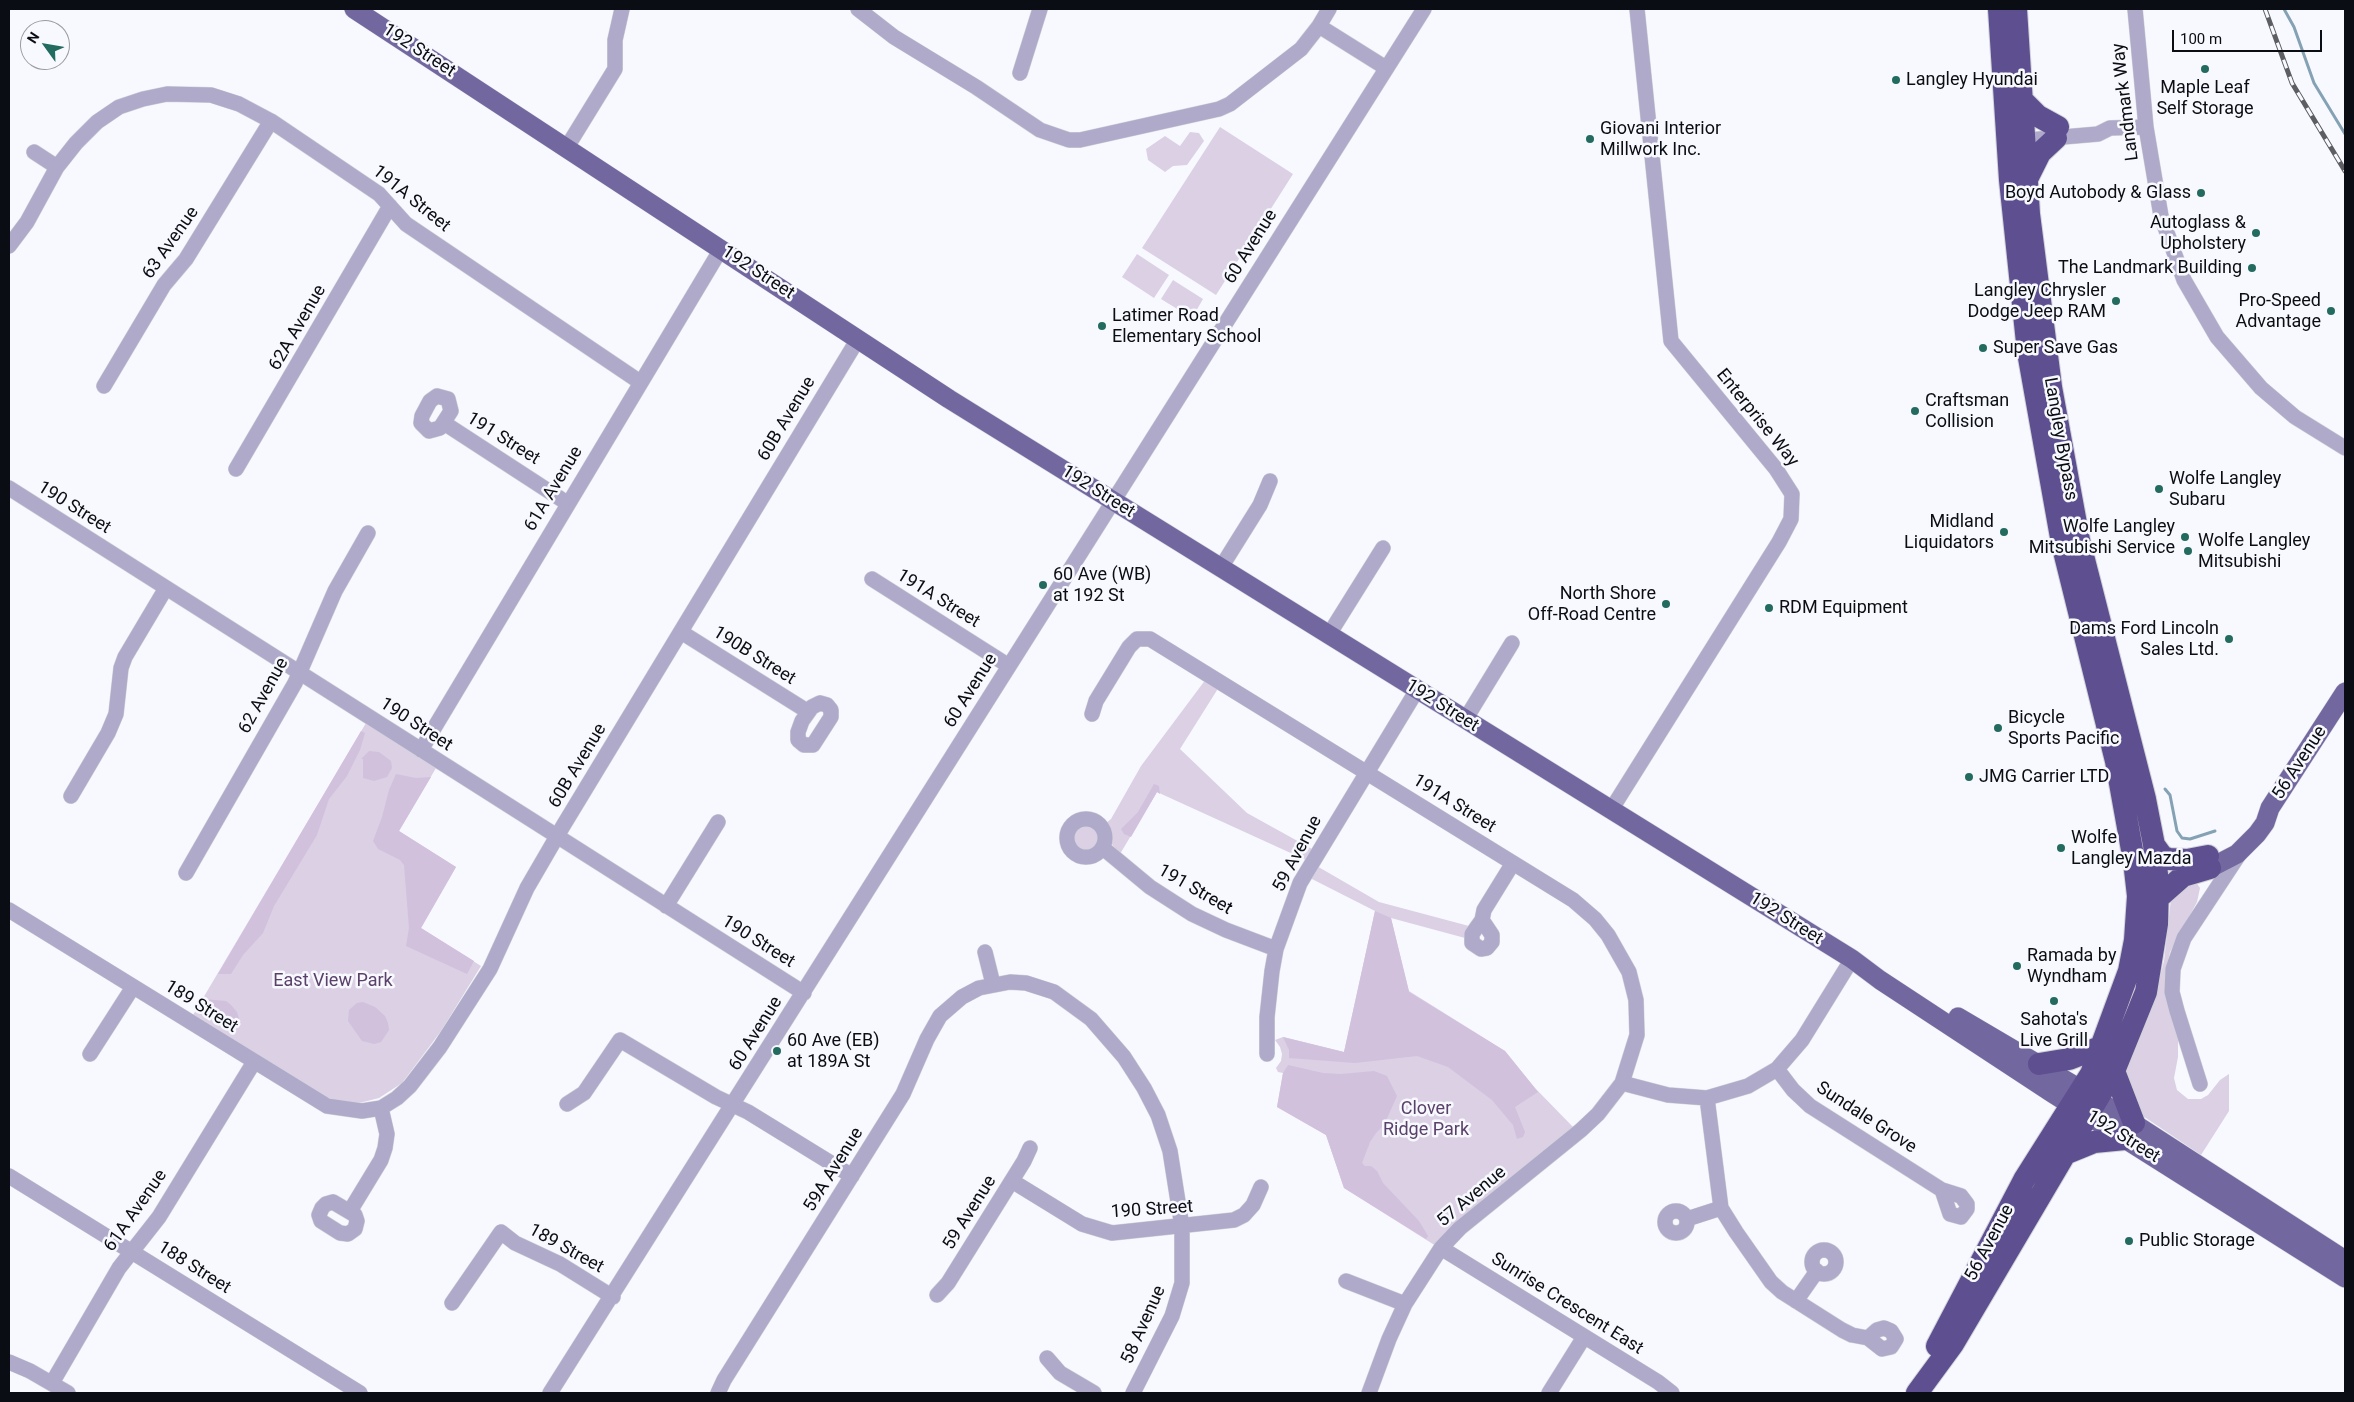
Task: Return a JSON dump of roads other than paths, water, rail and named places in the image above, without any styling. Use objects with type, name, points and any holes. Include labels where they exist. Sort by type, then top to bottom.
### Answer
[{"type":"highway","name":"Langley Bypass","points":[[1999,9],[2015,136],[2016,249],[2038,412],[2062,544],[2116,761],[2138,896],[2136,927],[2129,971],[2103,1046],[2091,1074],[2085,1103]]},
{"type":"highway","name":"Langley Bypass","points":[[2016,9],[2021,99],[2015,136],[2026,180],[2044,339],[2065,475],[2100,629],[2145,799],[2154,845],[2158,898],[2154,951],[2146,992],[2114,1071],[2085,1103]]},
{"type":"highway","points":[[2021,99],[2057,132],[2040,153],[2026,180]]},
{"type":"highway","points":[[2154,845],[2162,856],[2168,859],[2209,862]]},
{"type":"highway","points":[[2158,898],[2183,876],[2209,862]]},
{"type":"highway","points":[[2039,1064],[2069,1059],[2103,1046]]},
{"type":"highway","points":[[2067,1153],[2129,1131],[2114,1071]]},
{"type":"highway","name":"56 Avenue","points":[[1919,1390],[1953,1344],[2067,1153],[2085,1103]]},
{"type":"highway","name":"56 Avenue","points":[[1919,1390],[1940,1336],[2024,1180],[2085,1103]]},
{"type":"main road","name":"192 Street","points":[[354,9],[721,248],[951,401],[1111,502],[1852,959],[1880,980],[2345,1260]]},
{"type":"main road","name":"56 Avenue","points":[[2209,862],[2234,843],[2270,808],[2345,692]]},
{"type":"main road","name":"56 Avenue","points":[[2209,862],[2228,860],[2242,850],[2265,823],[2270,808]]},
{"type":"main road","name":"192 Street","points":[[1852,959],[1884,974],[2039,1064],[2085,1103]]},
{"type":"main road","name":"192 Street","points":[[2129,1131],[2345,1278]]},
{"type":"street","points":[[567,147],[615,69],[616,40],[622,9]]},
{"type":"street","points":[[858,9],[894,37],[976,87],[1040,130],[1069,140],[1080,140],[1219,109],[1230,104],[1301,49],[1319,26],[1329,9]]},
{"type":"street","points":[[1020,74],[1040,9]]},
{"type":"street","name":"60 Avenue","points":[[550,1393],[613,1297],[1111,502],[1424,9]]},
{"type":"street","name":"Enterprise Way","points":[[1610,810],[1779,542],[1791,519],[1792,494],[1776,469],[1670,341],[1637,9]]},
{"type":"street","name":"Landmark Way","points":[[2135,9],[2146,127],[2162,222],[2184,280],[2217,337],[2261,388],[2295,417],[2345,448]]},
{"type":"street","points":[[1319,26],[1386,68]]},
{"type":"street","name":"191A Street","points":[[9,246],[27,222],[58,167],[76,143],[97,122],[119,107],[142,99],[167,94],[211,95],[239,104],[271,122],[379,194],[406,224],[640,382]]},
{"type":"street","name":"63 Avenue","points":[[104,386],[164,285],[186,259],[271,122]]},
{"type":"street","points":[[2015,136],[2057,132],[2098,134],[2110,128],[2146,127]]},
{"type":"street","points":[[34,152],[58,167]]},
{"type":"street","name":"62A Avenue","points":[[236,469],[390,206]]},
{"type":"street","name":"61A Avenue","points":[[421,750],[721,248]]},
{"type":"street","name":"60B Avenue","points":[[381,1108],[410,1086],[440,1047],[490,968],[527,888],[858,339]]},
{"type":"street","name":"191 Street","points":[[444,423],[567,503]]},
{"type":"street","points":[[1220,569],[1260,505],[1270,481]]},
{"type":"street","name":"190 Street","points":[[9,488],[804,993]]},
{"type":"street","name":"62 Avenue","points":[[186,873],[300,674],[336,591],[368,534]]},
{"type":"street","points":[[1328,636],[1383,548]]},
{"type":"street","name":"191A Street","points":[[872,579],[1009,666]]},
{"type":"street","points":[[70,796],[108,733],[116,714],[121,668],[125,657],[166,588]]},
{"type":"street","name":"190B Street","points":[[681,632],[808,711]]},
{"type":"street","name":"191A Street","points":[[1092,714],[1096,702],[1129,647],[1137,639],[1150,639],[1367,771],[1582,907],[1608,935],[1624,961],[1633,986],[1638,1018],[1636,1042],[1622,1083]]},
{"type":"street","points":[[1465,720],[1512,643]]},
{"type":"street","name":"59 Avenue","points":[[1267,1054],[1269,992],[1276,950],[1300,883],[1416,690]]},
{"type":"street","points":[[666,906],[718,822]]},
{"type":"street","name":"191 Street","points":[[1103,848],[1150,887],[1192,914],[1276,950]]},
{"type":"street","name":"56 Avenue","points":[[2200,1084],[2177,1011],[2172,981],[2179,949],[2242,850]]},
{"type":"street","name":"56 Avenue","points":[[2206,904],[2211,888],[2209,862]]},
{"type":"street","points":[[1482,920],[1484,910],[1513,863]]},
{"type":"street","name":"189 Street","points":[[9,910],[327,1106],[362,1111],[381,1108]]},
{"type":"street","points":[[985,952],[993,984]]},
{"type":"street","points":[[1622,1083],[1668,1095],[1707,1098],[1748,1086],[1777,1069],[1806,1033],[1852,959]]},
{"type":"street","name":"59A Avenue","points":[[718,1393],[724,1380],[903,1094],[927,1039],[940,1016],[970,992],[993,984],[1026,983],[1061,996],[1091,1019],[1124,1057],[1144,1088],[1158,1115],[1170,1151]]},
{"type":"street","points":[[90,1054],[133,987]]},
{"type":"street","points":[[567,1104],[584,1093],[620,1040],[852,1176]]},
{"type":"street","name":"61A Avenue","points":[[52,1383],[119,1268],[158,1218],[254,1062]]},
{"type":"street","name":"Sundale Grove","points":[[1777,1069],[1793,1090],[1810,1106],[1942,1190]]},
{"type":"street","name":"57 Avenue","points":[[1369,1393],[1389,1338],[1405,1304],[1441,1248],[1460,1228],[1581,1130],[1598,1114],[1622,1083]]},
{"type":"street","points":[[1707,1098],[1722,1208],[1736,1232],[1770,1282],[1796,1301],[1852,1336],[1868,1338]]},
{"type":"street","points":[[350,1210],[381,1160],[385,1148],[387,1134],[381,1108]]},
{"type":"street","name":"59 Avenue","points":[[937,1295],[948,1283],[1030,1148]]},
{"type":"street","name":"58 Avenue","points":[[1133,1393],[1165,1333],[1178,1299],[1184,1263],[1182,1227],[1170,1151]]},
{"type":"street","name":"188 Street","points":[[9,1176],[360,1393]]},
{"type":"street","name":"190 Street","points":[[1012,1180],[1082,1224],[1102,1232],[1126,1233],[1234,1220],[1244,1215],[1253,1205],[1261,1187]]},
{"type":"street","points":[[1687,1219],[1722,1208]]},
{"type":"street","name":"189 Street","points":[[452,1303],[478,1262],[501,1232],[515,1243],[560,1264],[613,1297]]},
{"type":"street","name":"Sunrise Crescent East","points":[[1441,1248],[1658,1382],[1672,1393]]},
{"type":"street","points":[[1796,1301],[1817,1271]]},
{"type":"street","points":[[1346,1281],[1405,1304]]},
{"type":"street","points":[[1549,1393],[1584,1337]]},
{"type":"street","points":[[1047,1358],[1060,1373],[1094,1393]]},
{"type":"street","points":[[9,1362],[68,1393]]},
{"type":"waterway","points":[[2284,9],[2294,27],[2314,83],[2345,134]]},
{"type":"waterway","points":[[2165,789],[2170,795],[2177,831],[2182,838],[2190,839],[2215,831]]},
{"type":"railway","points":[[2265,9],[2292,83],[2345,171]]},
{"type":"place","name":"Maple Leaf Self Storage","points":[[2205,69]]},
{"type":"place","name":"Langley Hyundai","points":[[1896,80]]},
{"type":"place","name":"Giovani Interior Millwork Inc.","points":[[1590,139]]},
{"type":"place","name":"Boyd Autobody & Glass","points":[[2201,193]]},
{"type":"place","name":"Autoglass & Upholstery","points":[[2256,233]]},
{"type":"place","name":"The Landmark Building","points":[[2252,268]]},
{"type":"place","name":"Langley Chrysler Dodge Jeep RAM","points":[[2116,301]]},
{"type":"place","name":"Pro-Speed Advantage","points":[[2331,311]]},
{"type":"place","name":"Latimer Road Elementary School","points":[[1102,326]]},
{"type":"place","name":"Super Save Gas","points":[[1983,348]]},
{"type":"place","name":"Craftsman Collision","points":[[1915,411]]},
{"type":"place","name":"Wolfe Langley Subaru","points":[[2159,489]]},
{"type":"place","name":"Midland Liquidators","points":[[2004,532]]},
{"type":"place","name":"Wolfe Langley Mitsubishi Service","points":[[2185,537]]},
{"type":"place","name":"Wolfe Langley Mitsubishi","points":[[2188,551]]},
{"type":"place","name":"60 Ave (WB) at 192 St","points":[[1043,585]]},
{"type":"place","name":"North Shore Off-Road Centre","points":[[1666,604]]},
{"type":"place","name":"RDM Equipment","points":[[1769,608]]},
{"type":"place","name":"Dams Ford Lincoln Sales Ltd.","points":[[2229,639]]},
{"type":"place","name":"Bicycle Sports Pacific","points":[[1998,728]]},
{"type":"place","name":"JMG Carrier LTD","points":[[1969,777]]},
{"type":"place","name":"Wolfe Langley Mazda","points":[[2061,848]]},
{"type":"place","name":"Ramada by Wyndham","points":[[2017,966]]},
{"type":"place","name":"Sahota's Live Grill","points":[[2054,1001]]},
{"type":"place","name":"60 Ave (EB) at 189A St","points":[[777,1051]]},
{"type":"place","name":"Public Storage","points":[[2129,1241]]},
{"type":"park label","name":"East View Park","points":[[333,981]]},
{"type":"park label","name":"Clover Ridge Park","points":[[1426,1119]]}]
